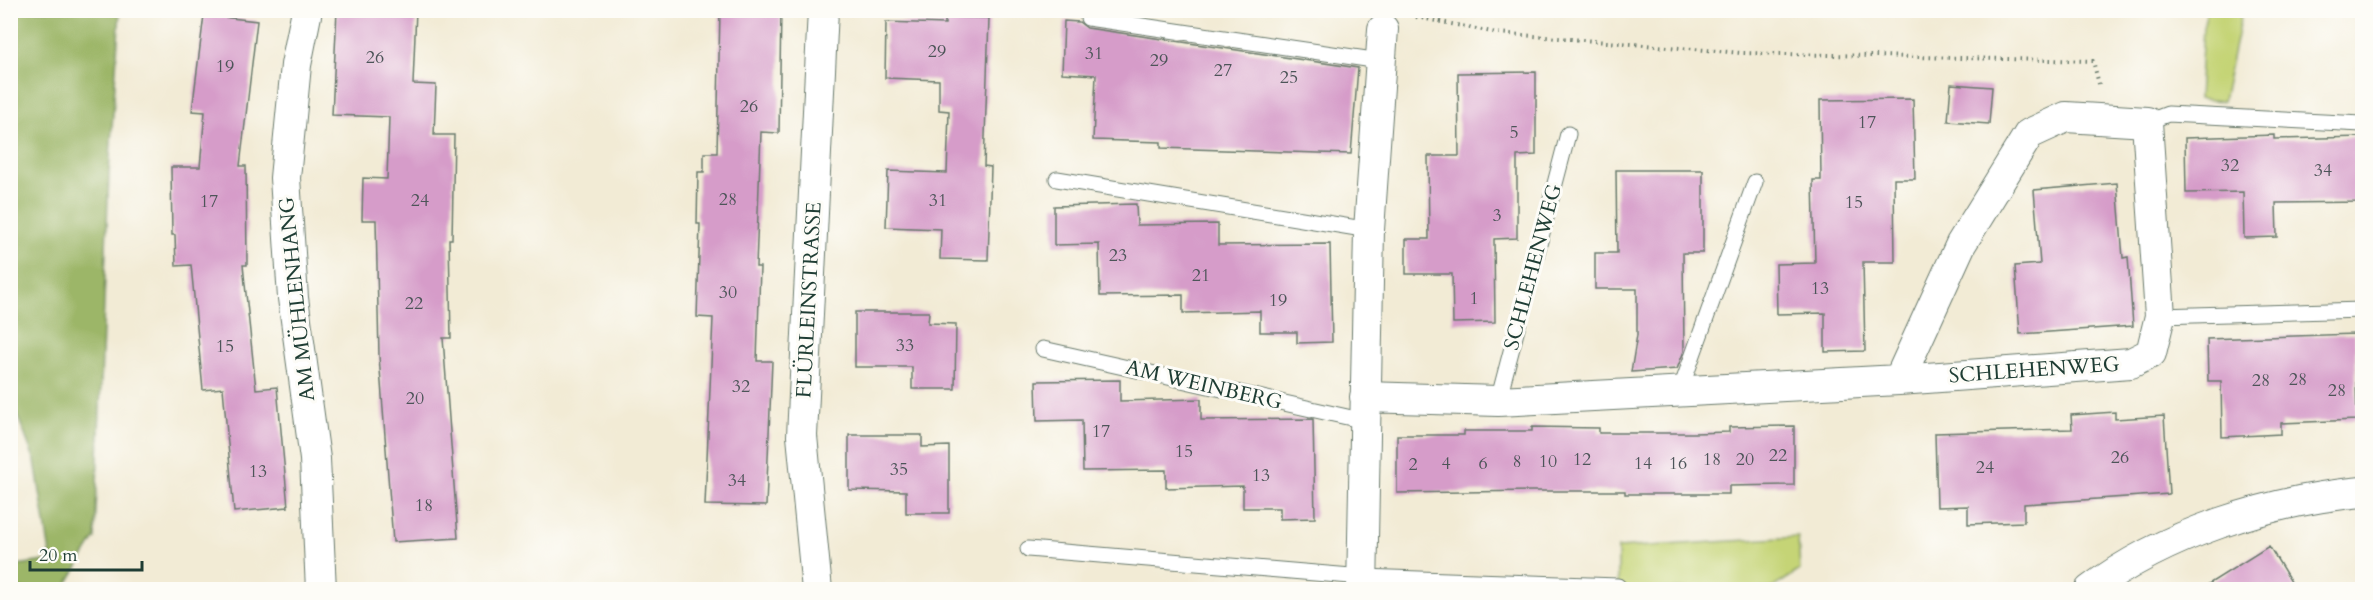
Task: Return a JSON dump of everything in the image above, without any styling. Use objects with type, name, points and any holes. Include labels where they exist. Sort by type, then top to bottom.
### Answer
[{"type":"street","name":"AM MÜHLENHANG","points":[[307,10],[296,64],[285,178],[293,298],[315,459],[321,590]]},
{"type":"street","name":"FLÜRLEINSTRASSE","points":[[817,590],[802,436],[823,10]]},
{"type":"street","points":[[1362,583],[1369,230],[1380,61],[1395,22]]},
{"type":"street","points":[[1899,380],[1961,244],[2029,134],[2066,117],[2147,122]]},
{"type":"street","name":"SCHLEHENWEG","points":[[1365,409],[1899,380],[2131,363],[2151,353],[2160,316],[2147,122]]},
{"type":"street","points":[[2090,590],[2108,577],[2191,534],[2262,508],[2362,492]]},
{"type":"lane","points":[[1088,18],[1380,61]]},
{"type":"lane","points":[[2147,122],[2168,114],[2362,124]]},
{"type":"lane","name":"SCHLEHENWEG","points":[[1498,401],[1568,134]]},
{"type":"lane","points":[[1057,179],[1369,230]]},
{"type":"lane","points":[[1680,391],[1755,182]]},
{"type":"lane","points":[[2160,316],[2362,310]]},
{"type":"lane","name":"AM WEINBERG","points":[[1043,349],[1365,409]]},
{"type":"lane","points":[[1028,549],[1362,583],[1618,586]]},
{"type":"path","points":[[1395,22],[1497,33],[1742,53],[2093,61],[2108,119]]},
{"type":"green space","points":[[11,10],[120,11],[109,172],[95,538],[64,589],[11,589],[11,566],[51,560],[35,461],[11,399]]},
{"type":"green space","points":[[2207,11],[2242,11],[2223,101],[2199,99],[2203,27]]},
{"type":"green space","points":[[1798,537],[1800,570],[1771,589],[1618,589],[1618,548]]},
{"type":"building","points":[[337,10],[416,10],[413,84],[436,85],[434,135],[454,135],[452,239],[449,239],[451,338],[443,338],[458,538],[393,542],[379,356],[376,220],[362,220],[363,178],[387,179],[389,117],[332,115]]},
{"type":"building","points":[[720,10],[781,10],[779,133],[761,132],[756,267],[760,267],[757,361],[772,361],[766,506],[705,505],[713,318],[697,317],[700,224],[697,224],[698,172],[704,172],[704,153],[717,153]]},
{"type":"building","points":[[204,15],[257,21],[240,166],[246,166],[247,265],[243,265],[256,389],[277,387],[288,507],[234,512],[223,388],[203,390],[191,265],[176,266],[175,235],[172,235],[171,167],[200,167],[205,112],[192,111]]},
{"type":"building","points":[[945,17],[989,18],[984,166],[991,167],[988,260],[940,259],[941,229],[886,227],[888,171],[947,173],[949,111],[939,110],[939,80],[885,78],[886,22],[945,24]]},
{"type":"building","points":[[1064,21],[1079,22],[1087,28],[1358,68],[1351,154],[1161,148],[1161,142],[1093,140],[1096,75],[1062,73]]},
{"type":"building","points":[[1536,72],[1536,155],[1517,156],[1517,238],[1494,239],[1495,322],[1453,323],[1452,274],[1406,274],[1406,239],[1429,239],[1428,156],[1459,156],[1458,73]]},
{"type":"building","points":[[1951,84],[1992,87],[1989,124],[1948,121]]},
{"type":"building","points":[[1913,99],[1915,179],[1894,179],[1895,262],[1863,262],[1865,351],[1825,352],[1825,313],[1777,314],[1776,264],[1815,263],[1813,180],[1821,180],[1820,100]]},
{"type":"building","points":[[2274,135],[2274,139],[2362,137],[2362,202],[2276,203],[2277,237],[2244,238],[2243,192],[2186,193],[2185,138]]},
{"type":"building","points":[[1616,170],[1703,170],[1703,253],[1683,253],[1684,351],[1677,369],[1631,372],[1637,335],[1637,289],[1595,289],[1595,253],[1617,253]]},
{"type":"building","points":[[2117,183],[2123,258],[2128,257],[2133,326],[2020,334],[2015,266],[2040,264],[2034,190]]},
{"type":"building","points":[[1136,204],[1137,225],[1218,224],[1218,245],[1330,244],[1332,342],[1297,343],[1297,332],[1260,332],[1260,311],[1183,313],[1183,295],[1100,296],[1099,244],[1054,245],[1054,206]]},
{"type":"building","points":[[855,312],[929,312],[928,323],[956,324],[955,389],[912,389],[912,367],[855,367]]},
{"type":"building","points":[[2355,334],[2357,420],[2281,423],[2281,434],[2222,437],[2221,381],[2208,381],[2207,339]]},
{"type":"building","points":[[1120,380],[1120,401],[1201,399],[1201,420],[1313,419],[1315,518],[1280,519],[1280,508],[1243,508],[1243,486],[1166,488],[1166,470],[1083,471],[1082,420],[1037,421],[1036,381]]},
{"type":"building","points":[[2115,412],[2115,419],[2164,416],[2169,494],[2024,504],[2024,522],[1968,524],[1968,506],[1937,507],[1935,433],[2072,429],[2071,415]]},
{"type":"building","points":[[1794,426],[1794,485],[1729,486],[1729,494],[1625,494],[1625,491],[1397,493],[1397,435],[1464,435],[1464,431],[1532,431],[1532,427],[1599,428],[1599,433],[1694,433],[1729,432],[1729,427]]},
{"type":"building","points":[[849,435],[922,435],[922,447],[949,446],[949,513],[906,513],[906,491],[849,490]]},
{"type":"building","points":[[2269,546],[2296,590],[2199,590]]}]
